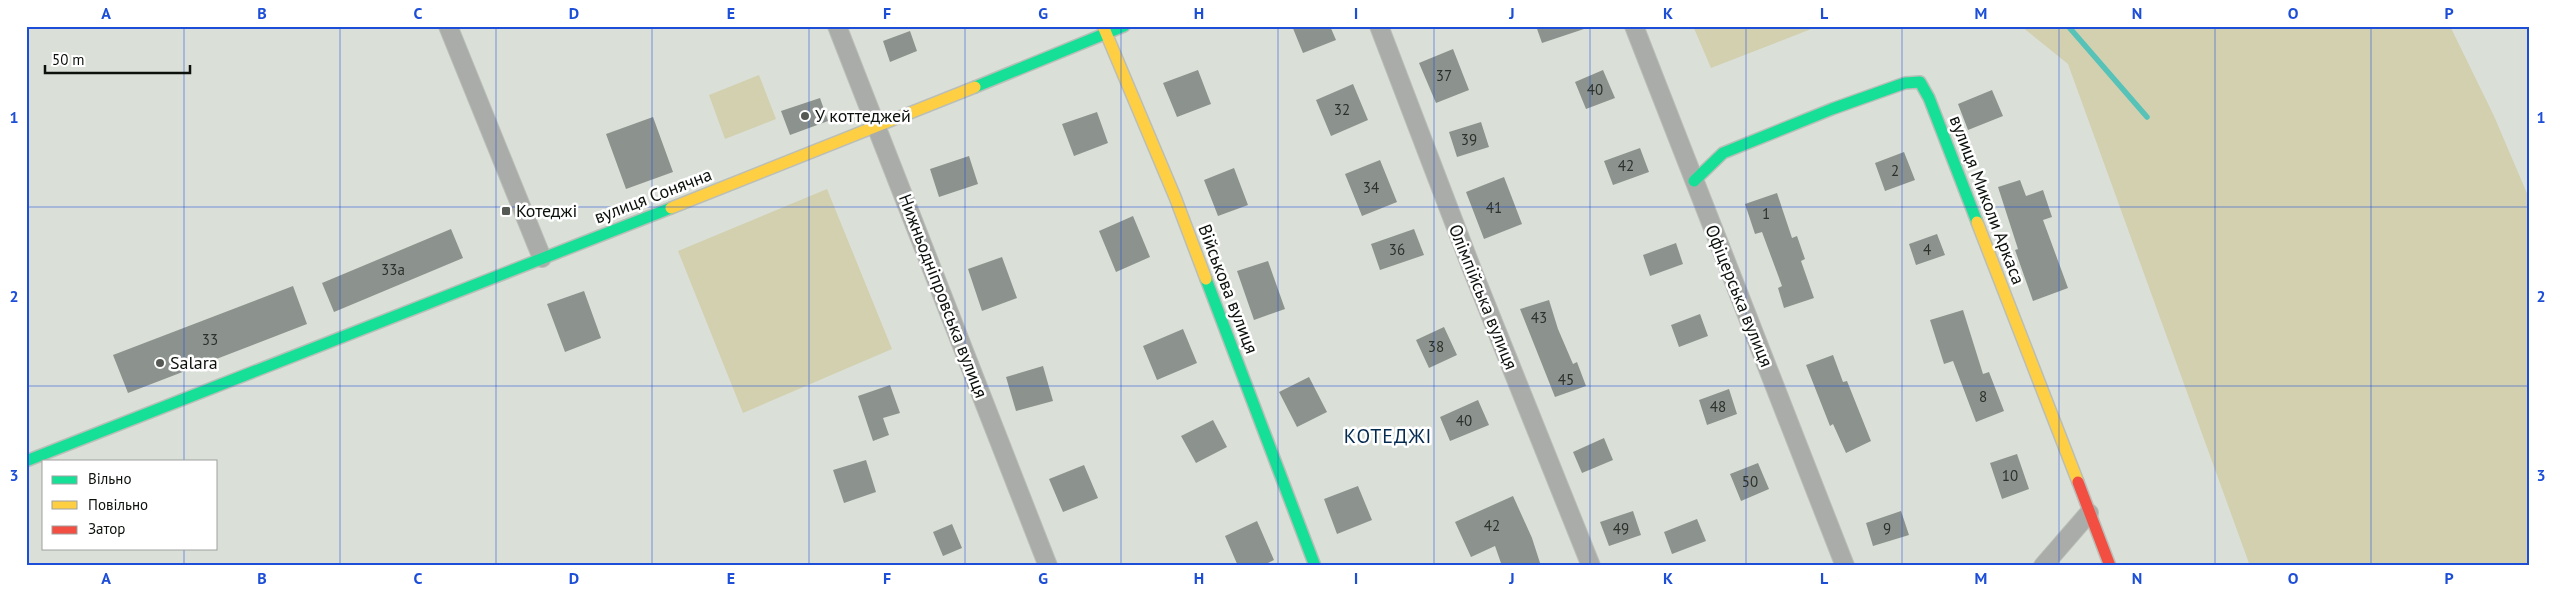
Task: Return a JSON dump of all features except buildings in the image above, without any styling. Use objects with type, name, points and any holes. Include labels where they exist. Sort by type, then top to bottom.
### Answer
[{"type":"street","points":[[448,26],[542,258]]},
{"type":"street","name":"Нижньодніпровська вулиця","points":[[837,26],[1048,566]]},
{"type":"street","name":"вулиця Сонячна","points":[[26,461],[877,127],[1105,30],[1124,26]]},
{"type":"street","name":"Олімпійська вулиця","points":[[1379,26],[1473,272],[1591,566]]},
{"type":"street","name":"Офіцерська вулиця","points":[[1634,26],[1845,566]]},
{"type":"street","name":"Військова вулиця","points":[[1105,30],[1175,197],[1315,566]]},
{"type":"street","name":"вулиця Миколи Аркаса","points":[[1694,182],[1722,153],[1832,109],[1905,83],[1920,82],[1929,98],[2110,566]]},
{"type":"street","points":[[2043,566],[2089,513]]},
{"type":"shaded area","points":[[1693,26],[1819,26],[1711,68]]},
{"type":"shaded area","points":[[2021,26],[2450,26],[2494,116],[2529,198],[2529,566],[2250,566],[2068,64]]},
{"type":"shaded area","points":[[759,75],[776,119],[725,139],[709,95]]},
{"type":"shaded area","points":[[827,189],[892,349],[743,413],[678,251]]},
{"type":"waterway","points":[[2068,26],[2147,117]]},
{"type":"traffic: fast","points":[[975,87],[1124,26]]},
{"type":"traffic: fast","points":[[1694,181],[1723,153],[1832,109],[1905,83],[1920,82],[1929,98],[1977,222]]},
{"type":"traffic: fast","points":[[26,461],[671,208]]},
{"type":"traffic: fast","points":[[1206,279],[1315,566]]},
{"type":"traffic: slow","points":[[1103,26],[1175,197],[1206,279]]},
{"type":"traffic: slow","points":[[671,208],[975,87]]},
{"type":"traffic: slow","points":[[1977,222],[2078,482]]},
{"type":"traffic: jam","points":[[2078,482],[2110,566]]},
{"type":"place","name":"У коттеджей","points":[[805,116]]},
{"type":"place","name":"Котеджі","points":[[506,211]]},
{"type":"place","name":"Salara","points":[[160,363]]},
{"type":"district","name":"КОТЕДЖІ","points":[[1388,436]]}]
